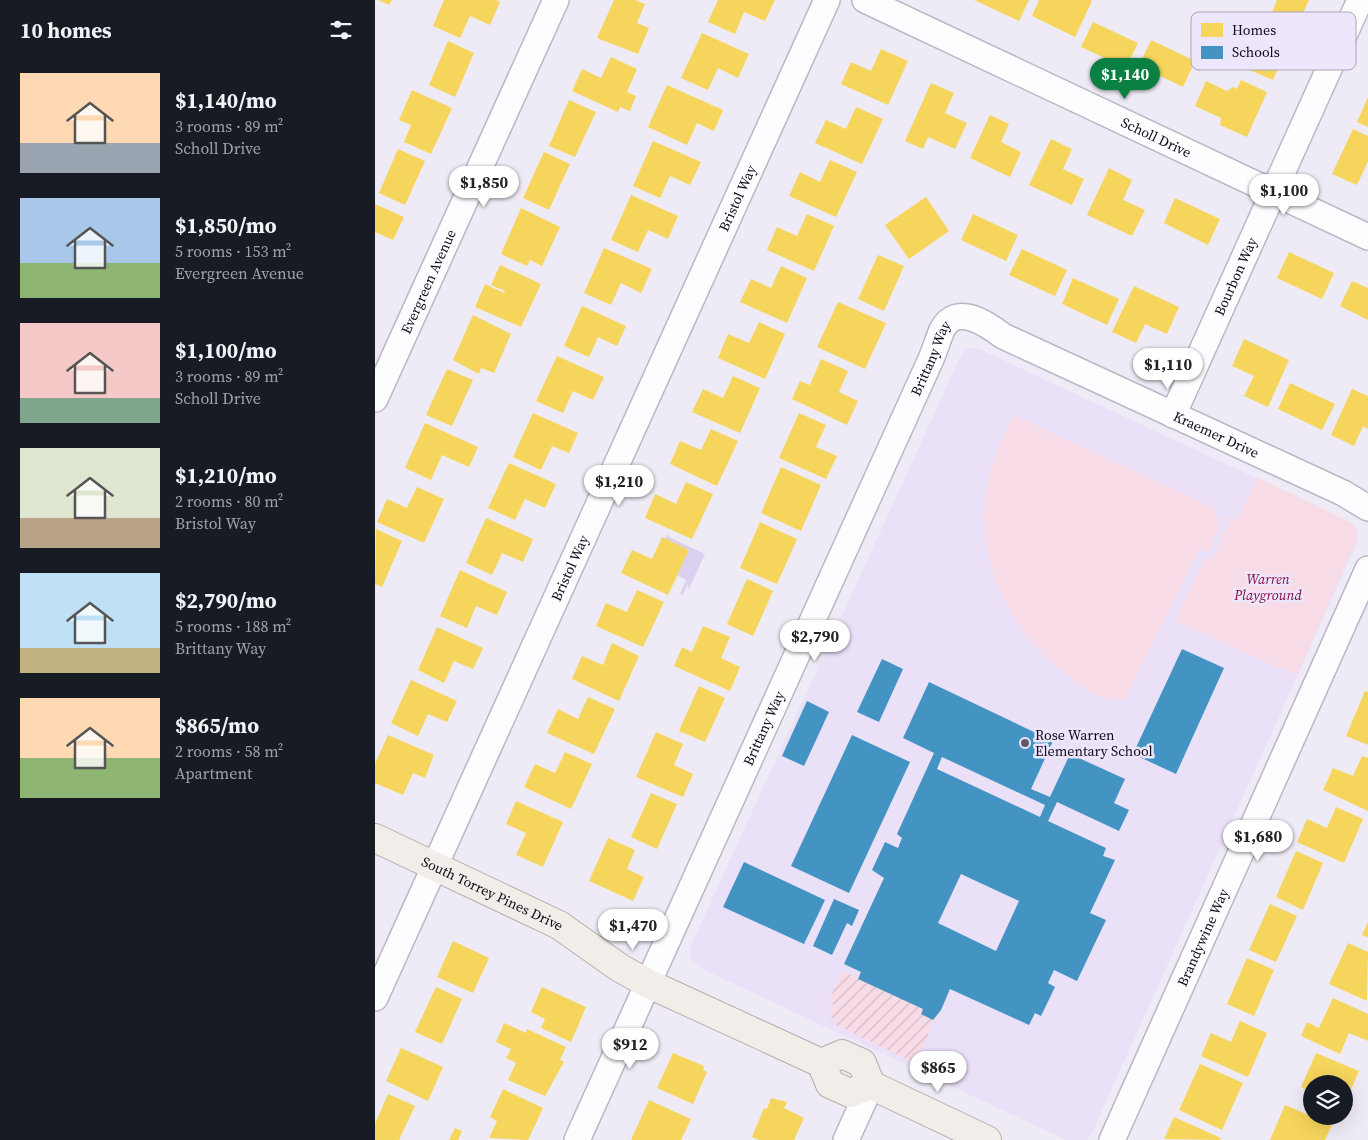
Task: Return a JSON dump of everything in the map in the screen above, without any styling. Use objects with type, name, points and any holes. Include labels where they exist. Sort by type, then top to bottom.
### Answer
[{"type":"main road","name":"South Torrey Pines Drive","points":[[375,838],[559,924],[620,968],[647,983],[821,1062],[830,1084],[850,1093],[871,1085]]},
{"type":"main road","points":[[871,1085],[987,1140]]},
{"type":"street","name":"Evergreen Avenue","points":[[375,399],[556,0]]},
{"type":"street","name":"Bristol Way","points":[[375,998],[827,0]]},
{"type":"street","name":"Scholl Drive","points":[[865,0],[1368,237]]},
{"type":"street","name":"Bourbon Way","points":[[1355,12],[1360,0]]},
{"type":"street","name":"Bourbon Way","points":[[1173,415],[1328,70]]},
{"type":"street","name":"Kraemer Drive","points":[[955,318],[967,316],[980,319],[1003,336],[1343,493],[1364,503],[1368,508]]},
{"type":"street","name":"Brittany Way","points":[[577,1140],[943,330],[955,318]]},
{"type":"street","name":"Brandywine Way","points":[[1112,1140],[1368,569]]},
{"type":"street","points":[[846,1140],[871,1085]]},
{"type":"shaded area","name":"Rose Warren Elementary School","points":[[968,348],[977,348],[1256,478],[1355,525],[1359,533],[1357,543],[1092,1133],[1087,1140],[1066,1140],[700,968],[691,959],[689,953],[961,355]]},
{"type":"shaded area","points":[[668,533],[669,537],[705,554],[689,589],[687,585],[683,595],[680,594],[686,580],[677,575],[689,550],[665,539]]},
{"type":"green space","points":[[1013,415],[1213,507],[1220,525],[1208,552],[1199,549],[1124,701],[1097,695],[1073,680],[1038,649],[1020,627],[1006,603],[995,578],[984,524],[985,496],[993,461]]},
{"type":"green space","name":"Warren Playground","points":[[1257,477],[1354,524],[1358,536],[1297,676],[1175,621],[1205,558],[1213,558],[1229,523],[1226,515],[1237,520]]},
{"type":"green space","points":[[842,971],[937,1015],[915,1063],[834,1024],[835,1020],[829,1017],[834,1005],[828,1002]]},
{"type":"building: Homes","points":[[378,0],[392,0],[389,5]]},
{"type":"building: Homes","points":[[444,0],[496,0],[500,2],[490,25],[470,16],[460,38],[433,26]]},
{"type":"building: Homes","points":[[614,0],[635,0],[645,4],[637,23],[649,28],[638,54],[597,38]]},
{"type":"building: Homes","points":[[718,0],[775,0],[765,21],[744,12],[735,34],[708,22]]},
{"type":"building: Homes","points":[[974,0],[1029,0],[1019,21]]},
{"type":"building: Homes","points":[[1039,0],[1092,1],[1075,37],[1032,16]]},
{"type":"building: Homes","points":[[1277,0],[1309,0],[1303,12],[1272,12]]},
{"type":"building: Homes","points":[[1093,22],[1138,43],[1126,68],[1081,47]]},
{"type":"building: Homes","points":[[702,33],[749,54],[738,78],[718,68],[708,90],[681,78]]},
{"type":"building: Homes","points":[[1151,40],[1191,59],[1191,70],[1183,87],[1139,66]]},
{"type":"building: Homes","points":[[448,41],[474,53],[455,97],[429,85]]},
{"type":"building: Homes","points":[[881,49],[908,61],[888,105],[841,84],[851,62],[871,71]]},
{"type":"building: Homes","points":[[611,57],[637,69],[627,92],[636,96],[630,111],[620,107],[618,112],[572,91],[582,69],[601,78]]},
{"type":"building: Homes","points":[[1249,70],[1277,70],[1273,80]]},
{"type":"building: Homes","points":[[1241,80],[1267,92],[1247,137],[1220,125],[1221,118],[1195,106],[1206,81],[1227,91],[1233,87],[1237,89]]},
{"type":"building: Homes","points":[[931,83],[954,93],[945,113],[967,123],[955,149],[928,137],[923,149],[905,141]]},
{"type":"building: Homes","points":[[667,85],[723,110],[714,131],[697,123],[687,145],[648,127]]},
{"type":"building: Homes","points":[[412,90],[452,108],[431,154],[404,142],[411,125],[399,120]]},
{"type":"building: Homes","points":[[1368,97],[1368,127],[1357,122]]},
{"type":"building: Homes","points":[[569,100],[596,112],[575,157],[549,146]]},
{"type":"building: Homes","points":[[856,107],[883,119],[862,164],[815,143],[826,120],[846,129]]},
{"type":"building: Homes","points":[[990,115],[1009,124],[1001,142],[1021,152],[1010,177],[970,158]]},
{"type":"building: Homes","points":[[1353,129],[1368,136],[1368,161],[1357,185],[1332,174]]},
{"type":"building: Homes","points":[[1051,139],[1072,149],[1063,169],[1084,179],[1072,205],[1029,185]]},
{"type":"building: Homes","points":[[653,141],[701,162],[690,185],[670,176],[660,198],[633,186]]},
{"type":"building: Homes","points":[[398,149],[425,161],[405,205],[379,193]]},
{"type":"building: Homes","points":[[544,152],[570,164],[549,210],[523,198]]},
{"type":"building: Homes","points":[[830,160],[857,172],[836,217],[789,196],[800,172],[820,182]]},
{"type":"building: Homes","points":[[1109,168],[1132,180],[1123,200],[1145,210],[1132,236],[1087,215]]},
{"type":"building: Homes","points":[[631,195],[678,216],[668,239],[648,230],[638,252],[611,240]]},
{"type":"building: Homes","points":[[926,197],[949,231],[909,259],[885,225]]},
{"type":"building: Homes","points":[[1175,198],[1220,219],[1208,245],[1164,223]]},
{"type":"building: Homes","points":[[375,204],[404,217],[393,240],[375,232]]},
{"type":"building: Homes","points":[[521,208],[560,227],[542,266],[530,260],[527,266],[501,254]]},
{"type":"building: Homes","points":[[807,214],[834,226],[814,271],[767,250],[777,227],[797,236]]},
{"type":"building: Homes","points":[[973,214],[1018,235],[1006,261],[961,240]]},
{"type":"building: Homes","points":[[604,248],[652,269],[641,293],[621,283],[611,305],[584,293]]},
{"type":"building: Homes","points":[[1022,249],[1067,270],[1055,296],[1009,275]]},
{"type":"building: Homes","points":[[1289,252],[1334,273],[1322,299],[1277,278]]},
{"type":"building: Homes","points":[[878,255],[904,266],[884,311],[858,299]]},
{"type":"building: Homes","points":[[500,265],[541,284],[521,327],[475,307],[485,284],[504,293],[505,291],[491,285]]},
{"type":"building: Homes","points":[[781,266],[807,278],[787,323],[740,302],[751,279],[771,288]]},
{"type":"building: Homes","points":[[1073,278],[1119,299],[1107,325],[1062,304]]},
{"type":"building: Homes","points":[[1352,281],[1368,288],[1368,320],[1340,306]]},
{"type":"building: Homes","points":[[1134,286],[1179,307],[1167,334],[1145,324],[1136,343],[1112,332]]},
{"type":"building: Homes","points":[[838,302],[886,323],[865,369],[817,347]]},
{"type":"building: Homes","points":[[582,306],[626,326],[617,346],[598,337],[589,357],[564,346]]},
{"type":"building: Homes","points":[[473,315],[511,334],[494,373],[481,368],[479,374],[453,360]]},
{"type":"building: Homes","points":[[759,322],[785,334],[765,379],[718,358],[728,334],[749,343]]},
{"type":"building: Homes","points":[[1244,339],[1289,360],[1268,407],[1244,396],[1254,376],[1232,366]]},
{"type":"building: Homes","points":[[557,356],[604,377],[593,400],[573,391],[563,413],[536,401]]},
{"type":"building: Homes","points":[[821,359],[848,371],[839,392],[858,401],[847,425],[792,399],[800,381],[810,385]]},
{"type":"building: Homes","points":[[447,369],[473,380],[452,426],[426,415]]},
{"type":"building: Homes","points":[[733,376],[760,388],[740,433],[692,412],[703,389],[723,398]]},
{"type":"building: Homes","points":[[1290,383],[1335,404],[1322,430],[1278,409]]},
{"type":"building: Homes","points":[[1352,389],[1368,396],[1368,429],[1363,426],[1354,446],[1331,435]]},
{"type":"building: Homes","points":[[533,413],[578,433],[569,453],[552,446],[541,470],[513,457]]},
{"type":"building: Homes","points":[[799,413],[826,425],[816,447],[837,456],[826,479],[779,458]]},
{"type":"building: Homes","points":[[425,423],[478,447],[469,467],[442,455],[431,480],[405,468]]},
{"type":"building: Homes","points":[[711,429],[738,441],[717,486],[670,464],[680,441],[701,450]]},
{"type":"building: Homes","points":[[509,463],[556,484],[545,508],[525,499],[515,520],[488,508]]},
{"type":"building: Homes","points":[[781,467],[821,485],[801,531],[761,513]]},
{"type":"building: Homes","points":[[686,482],[713,494],[692,539],[645,518],[655,494],[676,504]]},
{"type":"building: Homes","points":[[417,487],[444,499],[424,543],[377,522],[387,499],[407,508]]},
{"type":"building: Homes","points":[[486,518],[533,539],[523,562],[502,553],[492,575],[466,563]]},
{"type":"building: Homes","points":[[760,522],[797,539],[777,584],[740,568]]},
{"type":"building: Homes","points":[[376,529],[402,541],[382,587],[375,584]]},
{"type":"building: Homes","points":[[662,537],[689,550],[668,595],[621,573],[632,550],[652,559]]},
{"type":"building: Homes","points":[[460,570],[507,592],[497,615],[476,606],[467,628],[440,616]]},
{"type":"building: Homes","points":[[747,579],[773,591],[753,636],[727,624]]},
{"type":"building: Homes","points":[[637,590],[664,602],[643,647],[596,626],[606,603],[627,612]]},
{"type":"building: Homes","points":[[703,626],[730,637],[721,658],[740,667],[730,691],[674,666],[682,647],[692,652]]},
{"type":"building: Homes","points":[[437,627],[483,648],[473,669],[454,661],[444,683],[418,670]]},
{"type":"building: Homes","points":[[612,643],[639,656],[619,701],[572,679],[582,656],[603,665]]},
{"type":"building: Homes","points":[[411,680],[457,701],[447,722],[428,714],[418,736],[391,723]]},
{"type":"building: Homes","points":[[699,686],[725,698],[705,742],[679,731]]},
{"type":"building: Homes","points":[[1365,691],[1368,692],[1368,745],[1346,736]]},
{"type":"building: Homes","points":[[588,697],[615,709],[594,754],[547,733],[558,709],[578,719]]},
{"type":"building: Homes","points":[[656,732],[683,744],[674,765],[693,774],[683,797],[636,777]]},
{"type":"building: Homes","points":[[388,735],[434,755],[425,778],[413,773],[403,795],[375,783],[375,764]]},
{"type":"building: Homes","points":[[565,752],[592,764],[571,809],[524,787],[535,764],[555,773]]},
{"type":"building: Homes","points":[[1362,756],[1368,758],[1368,811],[1323,790],[1333,768],[1353,776]]},
{"type":"building: Homes","points":[[651,793],[677,804],[657,849],[631,837]]},
{"type":"building: Homes","points":[[516,801],[563,822],[543,867],[516,855],[526,833],[506,824]]},
{"type":"building: Homes","points":[[1336,807],[1363,819],[1344,863],[1297,842],[1307,819],[1327,828]]},
{"type":"building: Homes","points":[[608,838],[635,850],[627,869],[644,877],[633,901],[589,881]]},
{"type":"building: Homes","points":[[1296,851],[1323,863],[1303,910],[1276,897]]},
{"type":"building: Homes","points":[[1270,904],[1297,916],[1276,962],[1249,950]]},
{"type":"building: Homes","points":[[1368,922],[1368,937],[1362,935]]},
{"type":"building: Homes","points":[[453,941],[489,958],[473,993],[437,977]]},
{"type":"building: Homes","points":[[1348,943],[1368,952],[1367,1001],[1329,984]]},
{"type":"building: Homes","points":[[1247,958],[1274,970],[1254,1016],[1227,1004]]},
{"type":"building: Homes","points":[[436,987],[462,999],[442,1044],[415,1032]]},
{"type":"building: Homes","points":[[542,987],[586,1007],[571,1042],[541,1028],[545,1019],[531,1012]]},
{"type":"building: Homes","points":[[1333,998],[1368,1014],[1368,1041],[1349,1033],[1340,1054],[1301,1036],[1307,1022],[1319,1028]]},
{"type":"building: Homes","points":[[1240,1021],[1267,1033],[1248,1077],[1201,1056],[1211,1033],[1231,1042]]},
{"type":"building: Homes","points":[[504,1023],[526,1033],[527,1029],[566,1047],[560,1060],[564,1062],[545,1096],[508,1080],[516,1063],[506,1058],[511,1049],[496,1042]]},
{"type":"building: Homes","points":[[401,1048],[443,1067],[428,1101],[386,1081]]},
{"type":"building: Homes","points":[[673,1053],[704,1066],[703,1070],[707,1072],[693,1104],[657,1088]]},
{"type":"building: Homes","points":[[1316,1053],[1359,1071],[1353,1085],[1353,1075],[1306,1075]]},
{"type":"building: Homes","points":[[1200,1064],[1243,1083],[1222,1130],[1179,1110]]},
{"type":"building: Homes","points":[[503,1089],[543,1108],[528,1140],[489,1138],[497,1121],[490,1117]]},
{"type":"building: Homes","points":[[388,1094],[415,1106],[399,1140],[375,1140],[375,1124]]},
{"type":"building: Homes","points":[[771,1098],[787,1102],[784,1108],[804,1118],[794,1140],[759,1140],[752,1137],[764,1108],[767,1109]]},
{"type":"building: Homes","points":[[649,1100],[691,1119],[681,1140],[631,1140]]},
{"type":"building: Homes","points":[[1285,1105],[1303,1113],[1303,1125],[1332,1125],[1325,1140],[1270,1140]]},
{"type":"building: Homes","points":[[1174,1117],[1221,1138],[1220,1140],[1164,1139]]},
{"type":"building: Homes","points":[[455,1128],[462,1131],[458,1140],[449,1140]]},
{"type":"building: Schools","points":[[1182,649],[1224,668],[1176,774],[1133,754]]},
{"type":"building: Schools","points":[[882,659],[903,669],[879,722],[857,712]]},
{"type":"building: Schools","points":[[929,682],[1053,741],[1031,789],[1050,797],[1070,754],[1125,779],[1114,803],[1129,810],[1119,831],[1057,802],[1048,821],[1106,848],[1103,856],[1115,860],[1090,913],[1106,920],[1077,981],[1054,970],[1048,983],[1055,987],[1041,1016],[1035,1013],[1029,1025],[950,989],[941,1010],[933,1020],[921,1014],[923,1009],[858,979],[861,972],[844,964],[884,878],[872,870],[885,842],[898,848],[902,838],[897,834],[934,753],[903,738]],"holes":[[[942,757],[1045,805],[1040,817],[937,769]],[[961,874],[1019,901],[996,951],[938,923]]]},
{"type":"building: Schools","points":[[807,701],[829,712],[804,766],[782,756]]},
{"type":"building: Schools","points":[[852,735],[910,762],[849,893],[791,866]]},
{"type":"building: Schools","points":[[744,862],[825,900],[804,944],[723,907]]},
{"type":"building: Schools","points":[[834,899],[859,910],[852,926],[847,923],[832,955],[813,946]]},
{"type":"place","name":"Rose Warren Elementary School","points":[[1025,743]]}]
